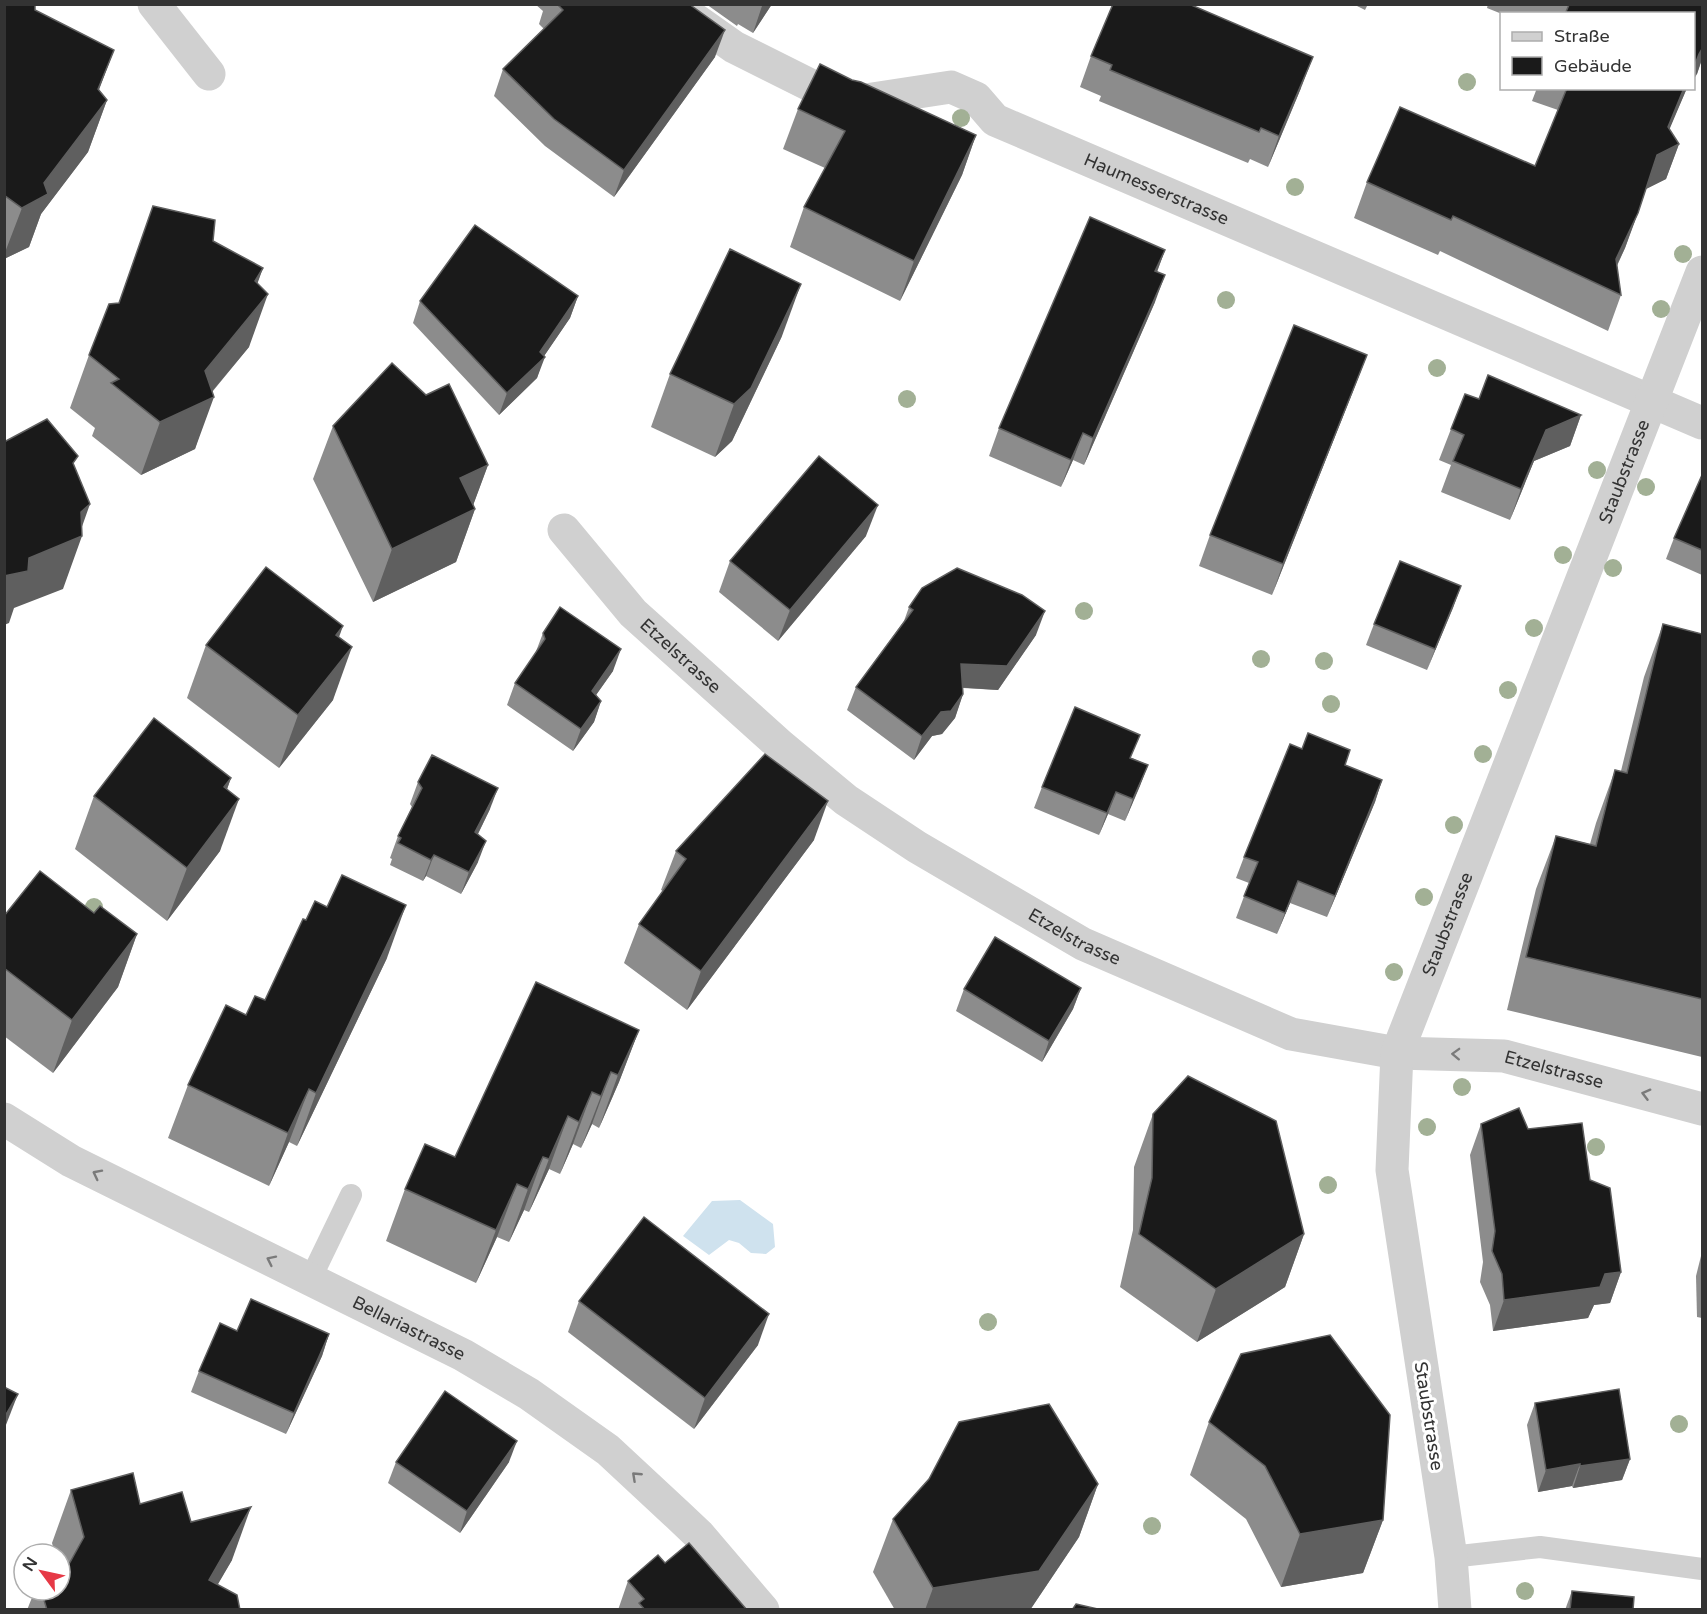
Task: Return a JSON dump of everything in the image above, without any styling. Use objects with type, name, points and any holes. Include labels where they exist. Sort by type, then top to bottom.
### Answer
[{"type":"street","points":[[154,4],[209,74]]},
{"type":"street","name":"Haumesserstrasse","points":[[673,4],[734,47],[846,104],[951,87],[976,98],[994,120],[1702,423]]},
{"type":"street","name":"Staubstrasse","points":[[1455,1610],[1451,1557],[1392,1170],[1397,1053],[1702,272]]},
{"type":"street","name":"Etzelstrasse","points":[[564,530],[633,613],[781,746],[846,800],[917,847],[1083,944],[1291,1034],[1397,1053],[1504,1056],[1702,1109]]},
{"type":"street","name":"Bellariastrasse","points":[[4,1119],[71,1161],[463,1355],[529,1394],[608,1450],[680,1516],[763,1610]]},
{"type":"lane","points":[[310,1280],[351,1195]]},
{"type":"lane","points":[[1451,1557],[1540,1547],[1702,1569]]},
{"type":"water","points":[[740,1200],[773,1224],[775,1247],[766,1254],[751,1253],[739,1243],[729,1240],[709,1255],[683,1236],[712,1201]]},
{"type":"building","points":[[4,4],[35,4],[35,10],[114,50],[98,89],[107,100],[44,183],[48,194],[22,208],[4,195]]},
{"type":"building","points":[[557,4],[689,4],[725,30],[624,170],[554,119],[503,69],[563,10]]},
{"type":"building","points":[[1113,4],[1189,4],[1313,57],[1279,136],[1261,128],[1259,132],[1110,70],[1112,65],[1091,56]]},
{"type":"building","points":[[1702,4],[1702,49],[1695,64],[1695,12],[1566,12],[1569,5]]},
{"type":"building","points":[[820,64],[976,135],[914,261],[804,207],[845,131],[798,109]]},
{"type":"building","points":[[1566,90],[1683,90],[1668,127],[1679,144],[1657,155],[1638,213],[1616,259],[1621,295],[1453,216],[1451,220],[1367,182],[1400,107],[1535,166]]},
{"type":"building","points":[[153,206],[215,220],[213,241],[263,268],[255,281],[268,294],[205,371],[214,397],[160,422],[111,383],[119,379],[89,355],[109,304],[119,303]]},
{"type":"building","points":[[1090,217],[1165,250],[1155,271],[1165,275],[1093,438],[1083,433],[1071,460],[999,428]]},
{"type":"building","points":[[475,225],[578,296],[540,352],[545,357],[507,393],[420,301]]},
{"type":"building","points":[[730,249],[801,284],[751,388],[734,404],[670,374]]},
{"type":"building","points":[[1294,325],[1367,355],[1283,564],[1210,535]]},
{"type":"building","points":[[392,363],[426,395],[449,384],[488,465],[460,478],[475,509],[392,549],[333,426]]},
{"type":"building","points":[[1488,375],[1581,415],[1546,430],[1521,489],[1453,461],[1464,435],[1451,429],[1465,394],[1479,399]]},
{"type":"building","points":[[47,419],[78,456],[73,463],[90,504],[81,512],[82,536],[29,558],[28,571],[4,576],[4,442]]},
{"type":"building","points":[[819,456],[878,505],[790,610],[730,561]]},
{"type":"building","points":[[1702,475],[1702,550],[1674,538]]},
{"type":"building","points":[[1400,561],[1461,586],[1435,649],[1374,624]]},
{"type":"building","points":[[266,567],[343,626],[336,635],[352,647],[298,715],[206,645]]},
{"type":"building","points":[[957,568],[1022,595],[1045,611],[1007,666],[961,664],[963,694],[951,711],[941,712],[922,736],[856,687],[913,610],[909,607],[922,588]]},
{"type":"building","points":[[560,607],[621,649],[592,691],[601,701],[581,729],[515,683],[545,639],[543,633]]},
{"type":"building","points":[[1663,624],[1702,634],[1702,999],[1526,957],[1556,836],[1596,846],[1615,770],[1627,773]]},
{"type":"building","points":[[1075,707],[1140,735],[1130,758],[1148,765],[1133,799],[1116,792],[1107,813],[1042,787]]},
{"type":"building","points":[[154,718],[231,778],[224,787],[239,799],[187,868],[94,796]]},
{"type":"building","points":[[1308,733],[1350,750],[1345,765],[1382,780],[1335,896],[1298,881],[1285,913],[1244,896],[1258,862],[1244,857],[1290,744],[1302,749]]},
{"type":"building","points":[[765,754],[828,801],[701,971],[639,924],[686,859],[676,851]]},
{"type":"building","points":[[432,755],[498,788],[475,832],[486,841],[469,872],[434,855],[431,860],[398,843],[401,838],[398,836],[422,788],[418,782]]},
{"type":"building","points":[[40,871],[94,913],[100,906],[137,934],[72,1020],[4,968],[4,916]]},
{"type":"building","points":[[342,875],[406,905],[316,1093],[309,1089],[288,1133],[188,1085],[226,1005],[246,1015],[255,996],[265,1000],[303,919],[306,920],[315,901],[327,907]]},
{"type":"building","points":[[995,937],[1081,988],[1049,1041],[964,989]]},
{"type":"building","points":[[536,982],[639,1030],[618,1075],[611,1072],[601,1096],[592,1092],[579,1122],[568,1116],[549,1159],[543,1157],[528,1189],[517,1184],[496,1230],[405,1189],[425,1144],[455,1157]]},
{"type":"building","points":[[1188,1076],[1276,1121],[1304,1234],[1216,1289],[1139,1234],[1152,1178],[1153,1114]]},
{"type":"building","points":[[1519,1108],[1528,1129],[1582,1123],[1590,1180],[1610,1188],[1621,1272],[1605,1274],[1600,1287],[1504,1300],[1502,1274],[1492,1251],[1495,1231],[1481,1124]]},
{"type":"building","points":[[644,1217],[769,1314],[705,1398],[579,1301]]},
{"type":"building","points":[[251,1299],[329,1334],[294,1413],[199,1371],[220,1323],[237,1331]]},
{"type":"building","points":[[1330,1335],[1390,1415],[1383,1520],[1300,1534],[1265,1466],[1209,1422],[1241,1354]]},
{"type":"building","points":[[4,1387],[18,1394],[4,1418]]},
{"type":"building","points":[[1619,1389],[1630,1459],[1546,1470],[1535,1403]]},
{"type":"building","points":[[445,1391],[517,1441],[467,1511],[396,1462]]},
{"type":"building","points":[[1049,1404],[1098,1484],[1039,1571],[933,1588],[893,1519],[929,1479],[959,1422]]},
{"type":"building","points":[[133,1473],[140,1504],[182,1492],[191,1522],[251,1507],[209,1580],[237,1595],[240,1610],[47,1610],[45,1602],[72,1602],[72,1559],[84,1537],[71,1490]]},
{"type":"building","points":[[689,1543],[747,1610],[645,1610],[639,1603],[644,1599],[628,1581],[658,1555],[665,1563]]},
{"type":"building","points":[[1572,1591],[1634,1597],[1633,1610],[1570,1610]]},
{"type":"building","points":[[1076,1604],[1102,1610],[1072,1610]]}]
